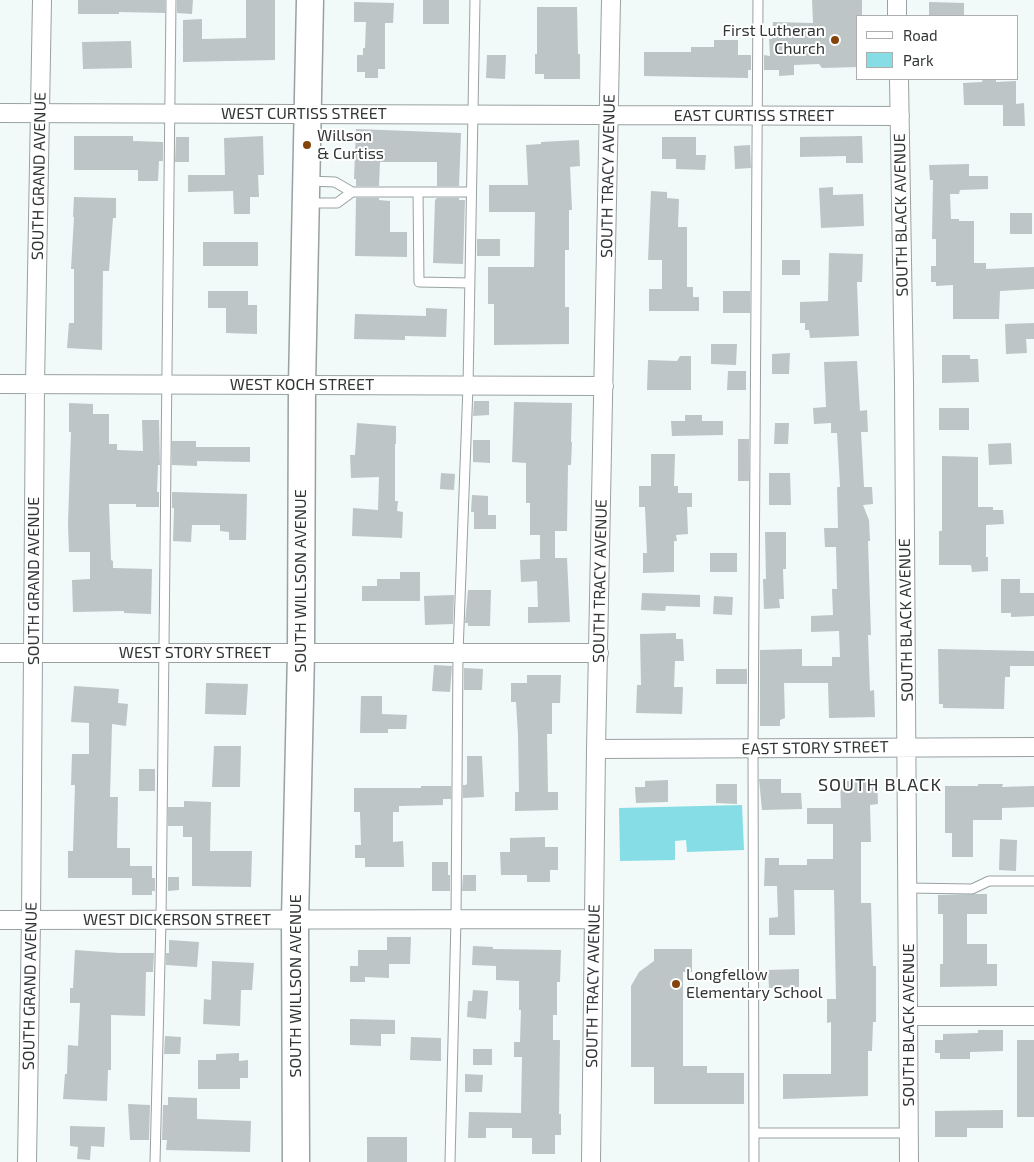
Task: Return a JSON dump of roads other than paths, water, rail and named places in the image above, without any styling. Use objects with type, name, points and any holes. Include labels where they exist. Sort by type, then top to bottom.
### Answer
[{"type":"main road","name":"SOUTH WILLSON AVENUE","points":[[296,1162],[295,920],[301,654],[302,385],[310,0]]},
{"type":"street","name":"SOUTH GRAND AVENUE","points":[[27,1162],[31,920],[34,384],[42,0]]},
{"type":"street","name":"SOUTH TRACY AVENUE","points":[[592,1162],[596,749],[611,0]]},
{"type":"street","points":[[897,0],[897,15]]},
{"type":"street","name":"SOUTH BLACK AVENUE","points":[[899,80],[907,747],[909,1162]]},
{"type":"street","name":"WEST CURTISS STREET","points":[[0,113],[609,115]]},
{"type":"street","name":"EAST CURTISS STREET","points":[[609,115],[900,116]]},
{"type":"street","name":"WEST KOCH STREET","points":[[0,384],[604,386]]},
{"type":"street","name":"WEST STORY STREET","points":[[0,654],[599,654]]},
{"type":"street","name":"EAST STORY STREET","points":[[596,749],[1034,747]]},
{"type":"street","name":"WEST DICKERSON STREET","points":[[0,920],[594,919]]},
{"type":"street","points":[[909,1016],[1034,1016]]},
{"type":"lane","points":[[156,1162],[161,920],[171,0]]},
{"type":"lane","points":[[450,1162],[456,919],[458,654],[468,386],[475,0]]},
{"type":"lane","points":[[754,1162],[753,749],[758,0]]},
{"type":"lane","points":[[306,192],[335,182],[352,192],[471,192]]},
{"type":"lane","points":[[306,192],[337,204],[352,192]]},
{"type":"lane","points":[[418,192],[419,282],[470,283]]},
{"type":"lane","points":[[908,888],[972,889],[989,881],[1034,881]]},
{"type":"lane","points":[[755,1133],[909,1133]]},
{"type":"place","name":"First Lutheran Church","points":[[835,40]]},
{"type":"place","name":"Willson & Curtiss","points":[[307,145]]},
{"type":"place","name":"Longfellow Elementary School","points":[[676,984]]},
{"type":"district","name":"SOUTH BLACK","points":[[880,785]]}]
